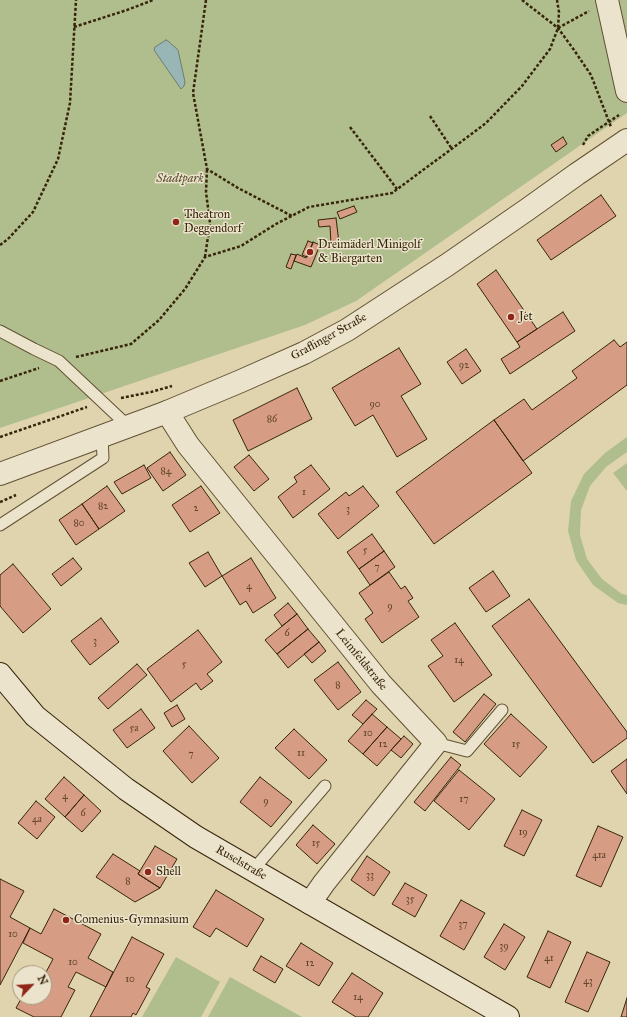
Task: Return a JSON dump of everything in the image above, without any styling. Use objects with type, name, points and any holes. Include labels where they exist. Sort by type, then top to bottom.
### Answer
[{"type":"street","points":[[607,1],[627,91]]},
{"type":"street","name":"Graflinger Straße","points":[[0,474],[167,412],[304,353],[347,330],[447,265],[623,143]]},
{"type":"street","name":"Leimfeldstraße","points":[[167,412],[193,451],[380,684],[436,743]]},
{"type":"street","name":"Ruselstraße","points":[[0,674],[35,716],[126,789],[196,837],[508,1017]]},
{"type":"street","points":[[310,903],[324,883],[436,743]]},
{"type":"lane","points":[[0,331],[59,361],[128,426]]},
{"type":"lane","points":[[0,525],[103,458],[102,436]]},
{"type":"lane","points":[[436,743],[467,751],[502,710]]},
{"type":"lane","points":[[253,870],[325,786]]},
{"type":"path","points":[[0,245],[8,239],[33,212],[58,159],[70,103],[76,0]]},
{"type":"path","points":[[74,27],[153,0]]},
{"type":"path","points":[[0,381],[59,361],[131,344],[159,320],[186,289],[205,257],[210,223],[206,192],[206,169],[193,93],[206,0]]},
{"type":"path","points":[[522,0],[558,28],[574,50],[591,75],[608,121],[623,143]]},
{"type":"path","points":[[205,257],[241,246],[276,224],[309,207],[392,193],[486,123],[522,86],[550,49],[558,28],[559,12],[557,0]]},
{"type":"path","points":[[558,28],[607,1]]},
{"type":"path","points":[[581,147],[588,136],[618,115]]},
{"type":"path","points":[[430,116],[452,149]]},
{"type":"path","points":[[350,127],[397,189]]},
{"type":"path","points":[[206,169],[238,188],[292,216]]},
{"type":"path","points":[[185,216],[209,213]]},
{"type":"path","points":[[0,437],[102,402],[151,392],[174,385]]},
{"type":"green space","name":"Stadtpark","points":[[0,0],[627,0],[627,113],[356,301],[305,325],[0,428]]},
{"type":"green space","points":[[627,437],[627,452],[606,467],[590,486],[581,510],[580,535],[587,559],[602,579],[622,594],[627,595],[627,605],[618,603],[593,585],[576,560],[568,531],[571,501],[584,474],[605,453]]},
{"type":"green space","points":[[627,463],[627,491],[613,473]]},
{"type":"green space","points":[[176,957],[220,982],[201,1017],[142,1017]]},
{"type":"green space","points":[[230,977],[302,1017],[208,1017]]},
{"type":"water","points":[[166,40],[178,50],[185,82],[181,89],[154,50],[155,47]]},
{"type":"building","points":[[563,137],[567,144],[556,152],[551,145]]},
{"type":"building","points":[[601,195],[616,216],[551,260],[537,240]]},
{"type":"building","points":[[354,206],[357,212],[340,219],[337,212]]},
{"type":"building","points":[[336,218],[339,243],[331,244],[330,226],[319,227],[318,220]]},
{"type":"building","points":[[308,241],[313,243],[307,257],[302,255]]},
{"type":"building","points":[[313,242],[320,245],[311,267],[294,261],[297,254],[306,258]]},
{"type":"building","points":[[291,254],[296,255],[291,269],[286,267]]},
{"type":"building","points":[[496,270],[537,329],[517,342],[477,284]]},
{"type":"building","points":[[563,312],[575,331],[510,374],[501,359],[520,347],[517,342]]},
{"type":"building","points":[[614,340],[620,347],[627,342],[627,385],[523,461],[494,420],[524,399],[532,410],[577,378],[572,371]]},
{"type":"building","points":[[399,348],[421,384],[401,396],[427,439],[397,457],[373,415],[355,426],[332,388]]},
{"type":"building","points":[[466,349],[481,371],[462,384],[447,362]]},
{"type":"building","points":[[297,388],[312,419],[248,451],[233,420]]},
{"type":"building","points":[[494,420],[532,473],[434,544],[396,492]]},
{"type":"building","points":[[170,452],[186,475],[163,491],[147,468]]},
{"type":"building","points":[[249,455],[269,479],[254,491],[234,467]]},
{"type":"building","points":[[144,465],[151,478],[122,494],[114,482]]},
{"type":"building","points":[[311,465],[330,489],[293,518],[278,497],[297,482],[294,477]]},
{"type":"building","points":[[107,486],[125,511],[99,529],[82,504]]},
{"type":"building","points":[[201,486],[220,513],[190,532],[172,505]]},
{"type":"building","points":[[363,486],[379,506],[338,539],[318,514],[346,492],[349,496]]},
{"type":"building","points":[[82,504],[99,529],[76,545],[59,520]]},
{"type":"building","points":[[372,534],[384,551],[359,569],[347,552]]},
{"type":"building","points":[[384,551],[395,567],[370,585],[359,569]]},
{"type":"building","points":[[208,552],[222,576],[205,587],[189,563]]},
{"type":"building","points":[[73,558],[82,569],[61,586],[52,574]]},
{"type":"building","points":[[251,558],[276,598],[253,613],[246,601],[240,605],[222,576]]},
{"type":"building","points":[[13,564],[51,609],[23,633],[0,606],[0,575]]},
{"type":"building","points":[[493,571],[510,596],[486,612],[469,588]]},
{"type":"building","points":[[389,572],[401,589],[405,586],[413,598],[408,601],[419,617],[382,643],[365,619],[373,613],[359,593]]},
{"type":"building","points":[[529,599],[627,732],[627,738],[593,763],[492,626]]},
{"type":"building","points":[[288,603],[297,614],[282,626],[274,615]]},
{"type":"building","points":[[297,614],[308,629],[277,654],[265,640]]},
{"type":"building","points":[[101,618],[119,642],[90,665],[71,641]]},
{"type":"building","points":[[455,623],[492,675],[454,702],[428,666],[443,656],[431,640]]},
{"type":"building","points":[[308,629],[319,642],[288,668],[277,654]]},
{"type":"building","points":[[198,630],[222,662],[207,674],[213,681],[201,690],[196,683],[171,702],[147,669]]},
{"type":"building","points":[[319,642],[326,651],[312,663],[304,654]]},
{"type":"building","points":[[338,662],[361,692],[338,710],[314,680]]},
{"type":"building","points":[[137,664],[147,675],[108,709],[98,698]]},
{"type":"building","points":[[484,694],[496,704],[465,742],[453,732]]},
{"type":"building","points":[[366,700],[377,709],[363,724],[352,715]]},
{"type":"building","points":[[177,705],[185,719],[172,727],[164,713]]},
{"type":"building","points":[[141,709],[155,728],[127,748],[113,730]]},
{"type":"building","points":[[372,714],[387,727],[363,754],[348,741]]},
{"type":"building","points":[[511,714],[547,747],[520,777],[484,744]]},
{"type":"building","points":[[189,726],[219,758],[192,783],[163,751]]},
{"type":"building","points":[[387,727],[401,739],[377,766],[363,754]]},
{"type":"building","points":[[294,729],[327,760],[309,779],[275,748]]},
{"type":"building","points":[[404,736],[413,744],[401,758],[391,750]]},
{"type":"building","points":[[451,757],[461,765],[425,811],[414,802]]},
{"type":"building","points":[[627,759],[627,794],[611,771]]},
{"type":"building","points":[[459,770],[495,799],[469,830],[434,801]]},
{"type":"building","points":[[64,777],[84,795],[65,817],[45,799]]},
{"type":"building","points":[[260,777],[292,802],[271,827],[240,802]]},
{"type":"building","points":[[84,795],[101,811],[82,832],[65,817]]},
{"type":"building","points":[[36,801],[55,817],[37,839],[18,823]]},
{"type":"building","points":[[522,810],[542,820],[524,856],[504,846]]},
{"type":"building","points":[[313,825],[335,844],[317,864],[296,845]]},
{"type":"building","points":[[598,826],[623,837],[601,887],[576,876]]},
{"type":"building","points":[[155,846],[177,859],[160,888],[138,874]]},
{"type":"building","points":[[113,854],[140,871],[138,874],[160,888],[135,902],[96,877]]},
{"type":"building","points":[[367,856],[390,872],[374,896],[351,880]]},
{"type":"building","points":[[0,879],[24,891],[10,917],[30,928],[0,985]]},
{"type":"building","points":[[405,883],[427,895],[415,917],[392,904]]},
{"type":"building","points":[[216,890],[264,919],[247,947],[216,928],[210,937],[193,927]]},
{"type":"building","points":[[461,900],[485,913],[464,950],[440,936]]},
{"type":"building","points":[[54,909],[101,934],[88,958],[113,972],[106,987],[76,972],[68,987],[75,990],[61,1017],[34,1017],[16,1008],[18,1005],[52,1005],[52,965],[50,965],[53,959],[23,943],[30,928],[41,934]]},
{"type":"building","points":[[504,924],[525,937],[505,970],[484,957]]},
{"type":"building","points":[[548,931],[571,942],[550,988],[527,977]]},
{"type":"building","points":[[132,937],[164,954],[146,987],[150,989],[136,1015],[133,1013],[131,1017],[90,1017]]},
{"type":"building","points":[[301,943],[333,963],[319,986],[286,966]]},
{"type":"building","points":[[587,952],[610,962],[588,1012],[565,1002]]},
{"type":"building","points":[[261,956],[283,969],[275,983],[253,970]]},
{"type":"building","points":[[352,973],[383,993],[368,1017],[356,1017],[332,1002]]},
{"type":"building","points":[[627,998],[627,1017],[621,1017]]},
{"type":"place","name":"Theatron Deggendorf","points":[[176,222]]},
{"type":"place","name":"Dreimäderl Minigolf & Biergarten","points":[[310,252]]},
{"type":"place","name":"Jet","points":[[511,317]]},
{"type":"place","name":"Shell","points":[[148,872]]},
{"type":"place","name":"Comenius-Gymnasium","points":[[66,920]]}]
